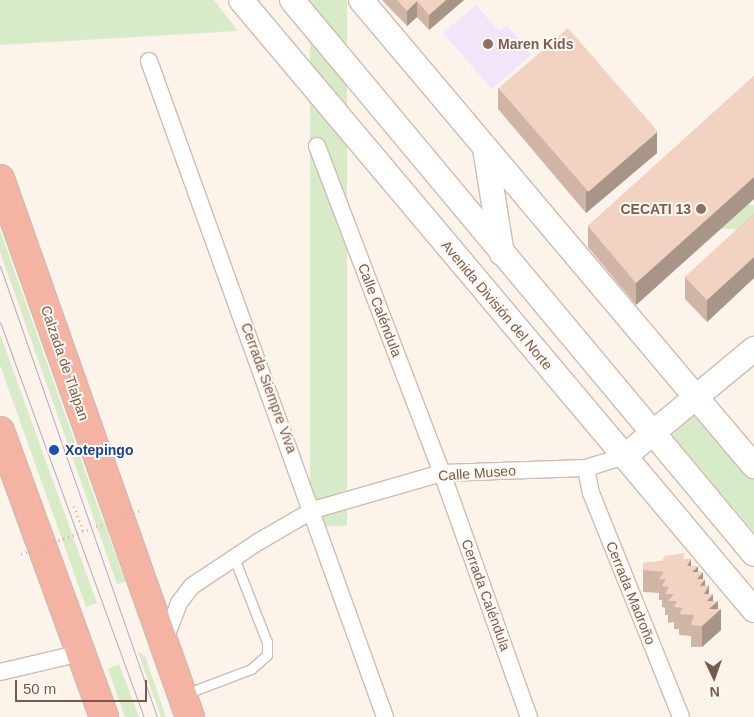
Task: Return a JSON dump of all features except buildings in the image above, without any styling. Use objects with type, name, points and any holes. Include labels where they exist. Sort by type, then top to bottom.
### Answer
[{"type":"highway","name":"Calzada de Tlalpan","points":[[0,179],[186,706]]},
{"type":"highway","points":[[0,431],[104,717]]},
{"type":"main road","name":"Avenida División del Norte","points":[[241,0],[754,610]]},
{"type":"main road","points":[[292,0],[650,432],[754,554]]},
{"type":"main road","points":[[361,0],[754,466]]},
{"type":"main road","points":[[485,148],[502,254]]},
{"type":"main road","name":"Calle Museo","points":[[625,456],[650,432],[754,349]]},
{"type":"street","name":"Cerrada Siempre Viva","points":[[149,60],[313,510],[385,717]]},
{"type":"street","name":"Calle Caléndula","points":[[317,146],[442,473]]},
{"type":"street","name":"Calle Museo","points":[[164,644],[185,594],[234,558],[313,510],[442,473],[586,468],[625,456]]},
{"type":"street","name":"Cerrada Madroño","points":[[586,468],[591,493],[681,717]]},
{"type":"street","name":"Cerrada Caléndula","points":[[442,473],[529,717]]},
{"type":"street","points":[[0,672],[81,653]]},
{"type":"lane","points":[[186,706],[251,669],[267,655],[267,642],[234,558]]},
{"type":"path","points":[[74,506],[83,530]]},
{"type":"path","points":[[21,554],[142,510]]},
{"type":"shaded area","name":"Maren Kids","points":[[476,5],[499,31],[507,25],[532,54],[492,89],[443,33]]},
{"type":"green space","points":[[0,0],[214,0],[238,31],[0,45]]},
{"type":"green space","points":[[310,0],[347,0],[347,526],[310,526]]},
{"type":"green space","points":[[622,205],[754,205],[754,229],[622,229]]},
{"type":"green space","points":[[0,230],[126,582],[117,584],[0,252]]},
{"type":"green space","points":[[0,334],[97,603],[86,607],[0,365]]},
{"type":"green space","points":[[696,411],[754,480],[754,532],[672,436]]},
{"type":"green space","points":[[138,652],[145,656],[166,717],[161,717]]},
{"type":"green space","points":[[119,664],[139,717],[125,717],[108,669]]},
{"type":"tram line","points":[[0,266],[157,717]]},
{"type":"tram line","points":[[0,322],[144,717]]},
{"type":"place","name":"Maren Kids","points":[[488,44]]},
{"type":"place","name":"CECATI 13","points":[[701,209]]},
{"type":"place","name":"Xotepingo","points":[[54,450]]}]
